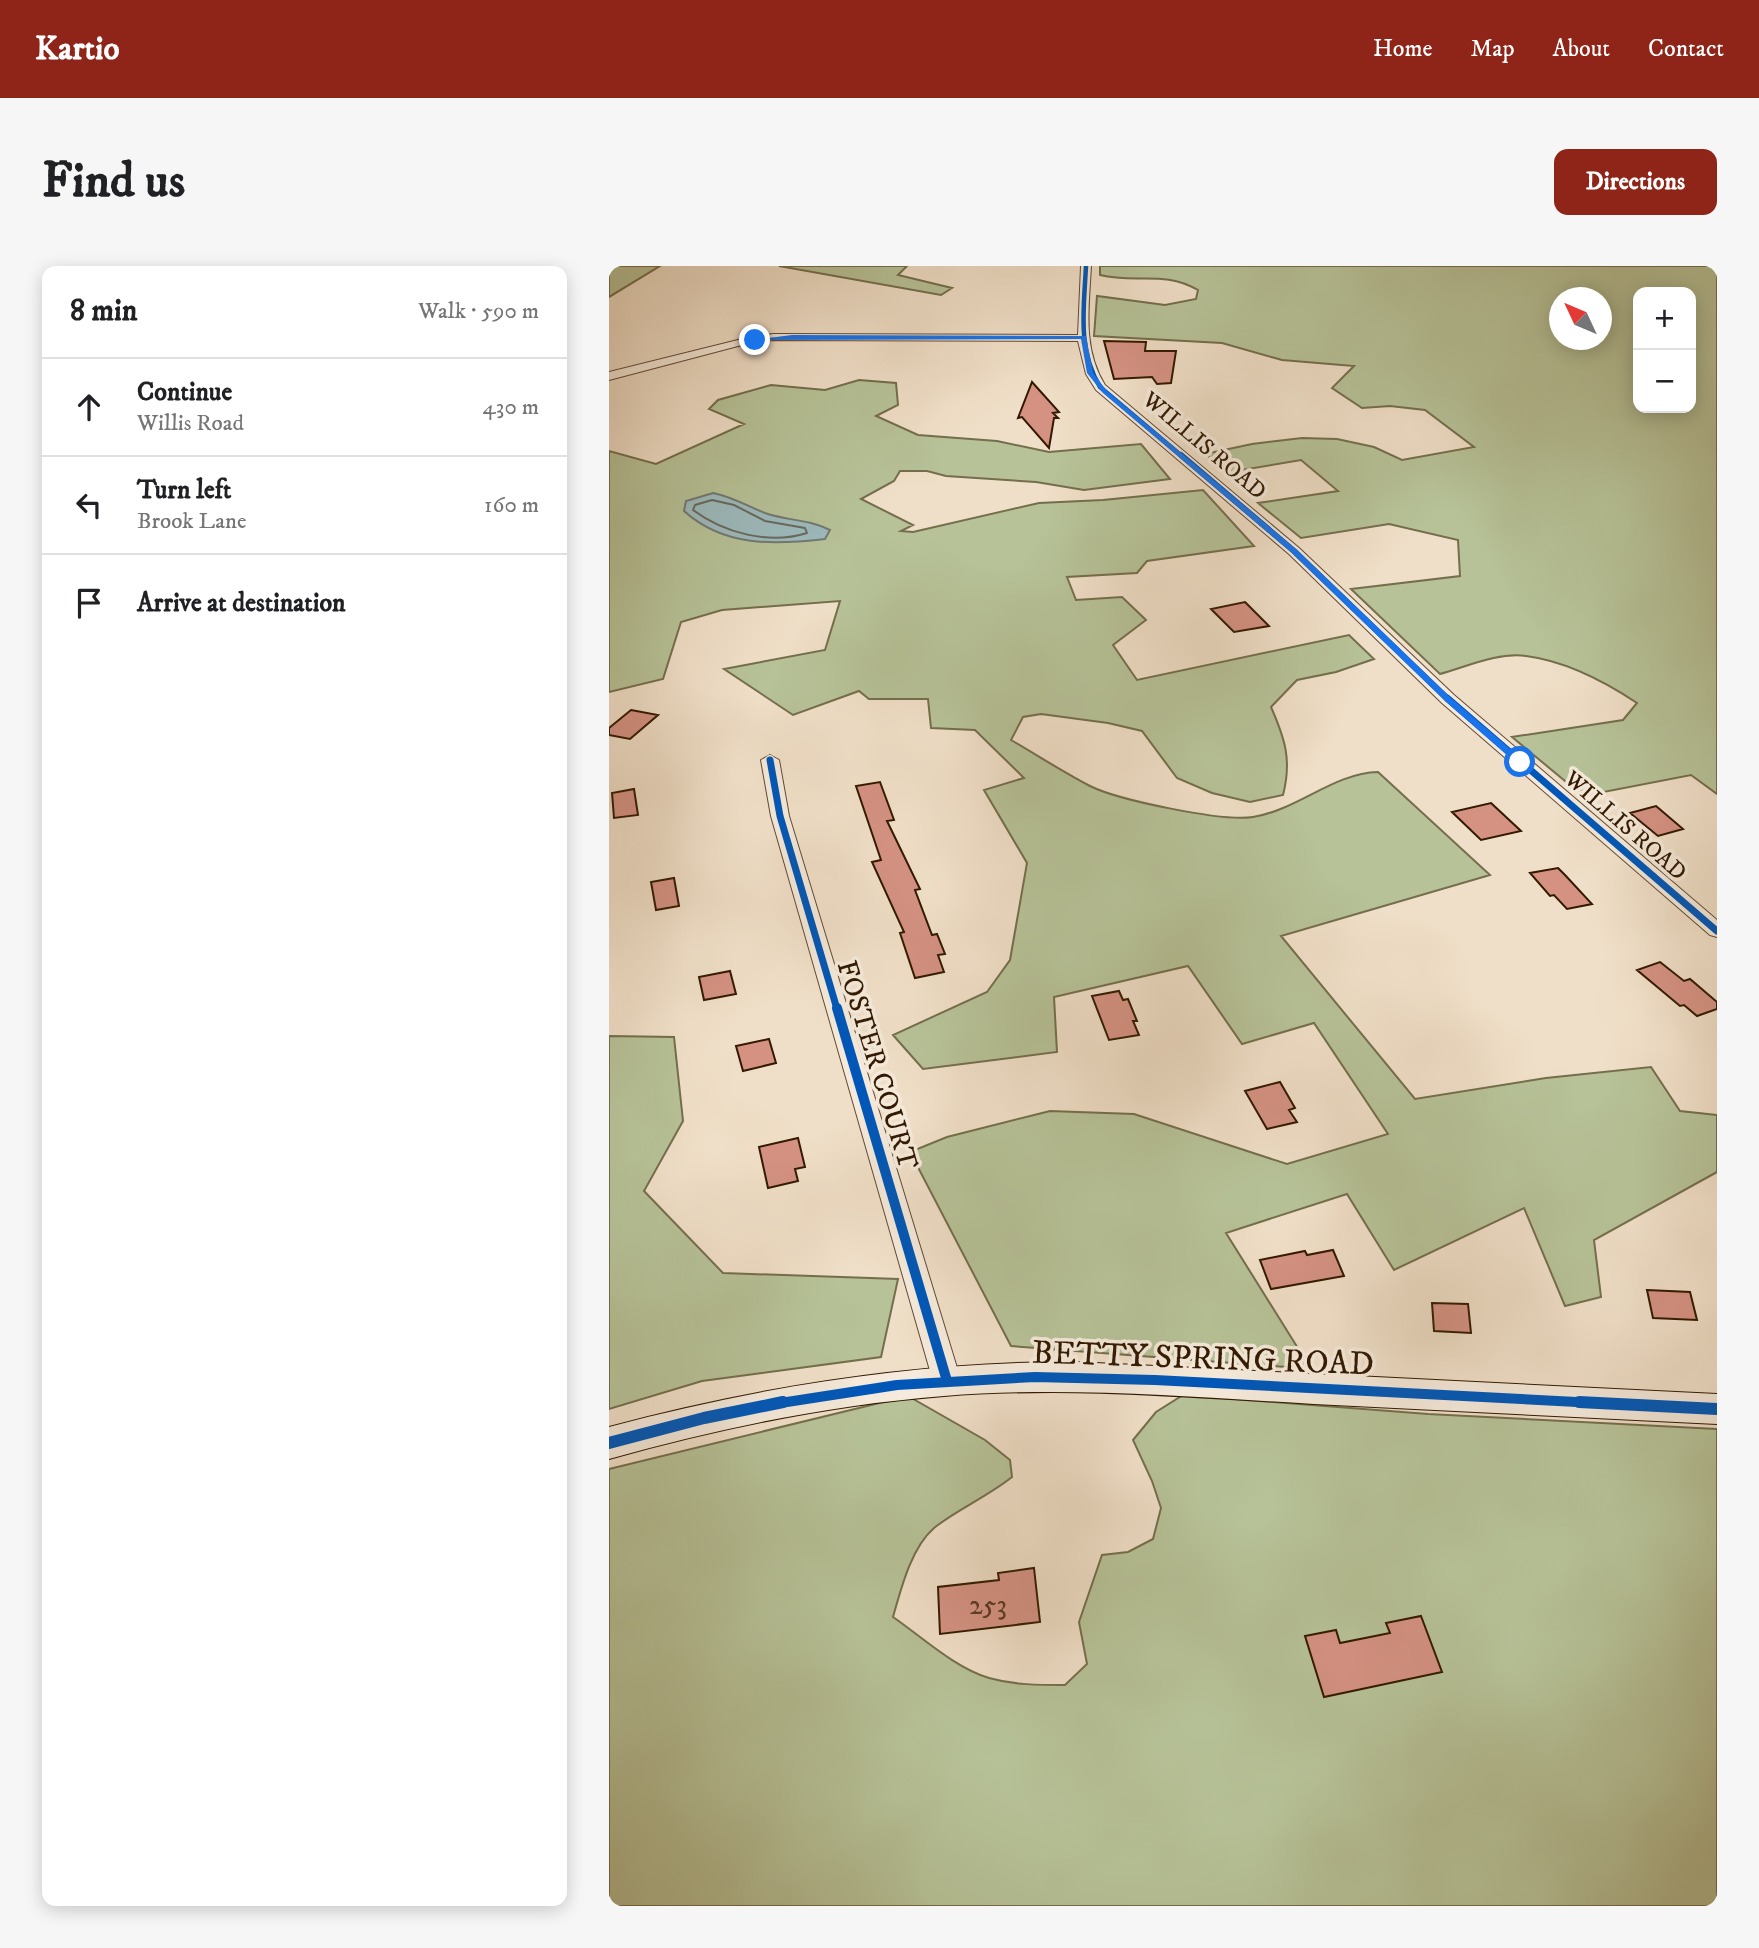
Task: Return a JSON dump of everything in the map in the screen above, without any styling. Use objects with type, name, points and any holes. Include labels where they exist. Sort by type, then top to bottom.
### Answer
[{"type":"street","name":"WILLIS ROAD","points":[[1086,266],[1084,338],[1090,373],[1105,392],[1294,551],[1448,699],[1717,931]]},
{"type":"street","points":[[609,376],[738,343],[773,337],[1084,338]]},
{"type":"street","name":"FOSTER COURT","points":[[770,760],[780,816],[947,1381]]},
{"type":"street","name":"BETTY SPRING ROAD","points":[[609,1443],[748,1409],[839,1394],[947,1381],[1042,1377],[1137,1379],[1717,1409]]},
{"type":"green space","points":[[609,266],[660,266],[609,297]]},
{"type":"green space","points":[[779,266],[907,266],[898,275],[952,288],[941,295]]},
{"type":"green space","points":[[1100,266],[1717,266],[1717,794],[1691,775],[1583,796],[1512,737],[1623,720],[1637,703],[1584,673],[1555,662],[1526,656],[1493,658],[1440,674],[1351,589],[1460,576],[1458,540],[1389,524],[1301,538],[1258,503],[1338,491],[1301,460],[1230,472],[1205,454],[1252,444],[1302,438],[1337,439],[1374,447],[1402,460],[1474,447],[1425,410],[1390,406],[1362,408],[1332,388],[1354,366],[1282,360],[1222,343],[1094,336],[1097,296],[1165,305],[1196,299],[1198,290],[1173,280],[1100,275]]},
{"type":"green space","points":[[859,380],[896,383],[898,405],[876,416],[918,435],[997,441],[1049,452],[1141,444],[1170,479],[1084,490],[1036,482],[946,476],[927,471],[900,471],[894,481],[861,499],[913,525],[901,531],[913,532],[1039,503],[1203,490],[1254,546],[1147,561],[1137,573],[1067,577],[1076,600],[1122,597],[1146,620],[1113,645],[1137,680],[1349,635],[1374,659],[1336,672],[1297,680],[1271,707],[1286,750],[1287,771],[1283,795],[1250,802],[1212,793],[1177,778],[1142,731],[1108,723],[1041,714],[1023,717],[1011,740],[1080,781],[1104,792],[1171,809],[1239,818],[1269,813],[1346,778],[1378,772],[1490,875],[1281,936],[1415,1099],[1546,1078],[1651,1067],[1680,1111],[1717,1115],[1717,1172],[1594,1240],[1601,1297],[1565,1306],[1524,1208],[1394,1270],[1347,1194],[1226,1233],[1311,1369],[1011,1346],[910,1152],[947,1137],[1050,1111],[1134,1114],[1287,1164],[1388,1134],[1314,1023],[1242,1044],[1188,966],[1054,997],[1057,1052],[923,1069],[893,1035],[987,992],[1010,960],[1027,863],[984,790],[1024,778],[975,730],[931,728],[928,699],[869,699],[859,691],[793,715],[724,669],[825,650],[840,601],[722,610],[681,622],[663,679],[609,692],[609,451],[656,464],[744,424],[709,409],[718,400],[771,385],[825,390]]},
{"type":"green space","points":[[609,1036],[674,1037],[683,1121],[644,1191],[723,1273],[898,1279],[881,1357],[702,1381],[609,1409]]},
{"type":"green space","points":[[1183,1395],[1428,1414],[1717,1429],[1717,1906],[609,1906],[609,1469],[908,1396],[985,1440],[1010,1460],[1012,1477],[943,1521],[926,1536],[908,1570],[893,1617],[951,1660],[976,1673],[1017,1683],[1065,1685],[1087,1664],[1079,1622],[1102,1555],[1128,1552],[1153,1539],[1161,1508],[1133,1440],[1156,1412]]},
{"type":"water","points":[[713,493],[765,513],[830,530],[825,539],[806,541],[750,541],[733,537],[699,523],[684,511],[686,501]]},
{"type":"building","points":[[1104,341],[1146,342],[1145,351],[1176,351],[1171,383],[1157,384],[1152,377],[1114,379]]},
{"type":"building","points":[[1032,382],[1059,412],[1053,413],[1058,418],[1054,418],[1049,448],[1022,417],[1018,418]]},
{"type":"building","points":[[1245,602],[1269,626],[1234,632],[1211,609]]},
{"type":"building","points":[[631,710],[658,715],[630,739],[609,735],[609,728]]},
{"type":"building","points":[[880,782],[894,820],[887,821],[920,889],[915,890],[932,935],[937,934],[945,954],[938,955],[944,972],[915,978],[900,933],[904,932],[872,862],[881,860],[856,786]]},
{"type":"building","points":[[634,789],[638,815],[614,818],[612,793]]},
{"type":"building","points":[[1491,803],[1521,831],[1481,840],[1452,812]]},
{"type":"building","points":[[1656,806],[1683,829],[1658,836],[1630,813]]},
{"type":"building","points":[[1558,868],[1592,904],[1567,909],[1554,895],[1550,896],[1530,873]]},
{"type":"building","points":[[674,878],[679,906],[656,910],[651,882]]},
{"type":"building","points":[[1660,962],[1684,981],[1690,979],[1717,1002],[1717,1009],[1697,1016],[1684,1005],[1680,1006],[1637,970]]},
{"type":"building","points":[[730,971],[736,994],[704,1000],[699,977]]},
{"type":"building","points":[[1119,991],[1123,1000],[1128,999],[1137,1021],[1133,1021],[1139,1035],[1109,1040],[1092,996]]},
{"type":"building","points":[[769,1039],[776,1063],[743,1071],[736,1046]]},
{"type":"building","points":[[1280,1082],[1295,1108],[1289,1110],[1297,1122],[1267,1129],[1245,1091]]},
{"type":"building","points":[[798,1138],[805,1167],[795,1169],[798,1181],[768,1188],[759,1147]]},
{"type":"building","points":[[1333,1250],[1344,1276],[1271,1289],[1260,1260],[1305,1251],[1307,1255]]},
{"type":"building","points":[[1647,1290],[1690,1292],[1697,1320],[1653,1318]]},
{"type":"building","points":[[1432,1303],[1468,1304],[1471,1333],[1434,1331]]},
{"type":"building","points":[[1034,1568],[1040,1622],[940,1634],[938,1587],[999,1580],[998,1573]]},
{"type":"building","points":[[1421,1616],[1442,1672],[1324,1697],[1305,1636],[1336,1630],[1340,1643],[1390,1633],[1386,1623]]},
{"type":"cycle path","points":[[1086,266],[1084,344],[1092,374],[1100,387],[1294,551],[1448,699],[1717,931]]},
{"type":"cycle path","points":[[770,760],[780,816],[947,1381]]},
{"type":"cycle path","points":[[609,1443],[704,1418],[800,1399],[897,1385],[995,1378],[1155,1380],[1717,1409]]},
{"type":"route","points":[[755,340],[773,337],[1084,338],[1090,373],[1105,392],[1294,551],[1448,699],[1520,762]]}]
